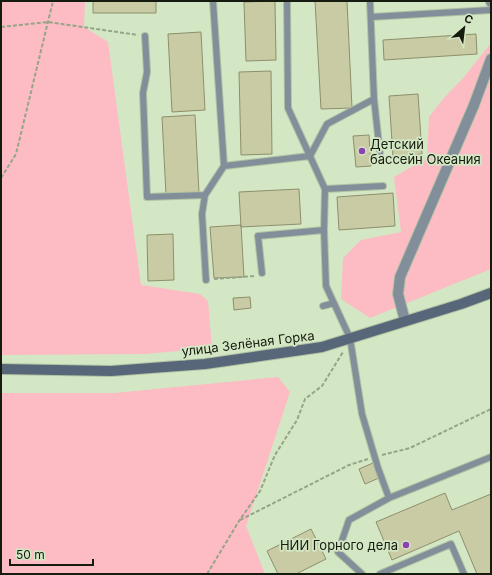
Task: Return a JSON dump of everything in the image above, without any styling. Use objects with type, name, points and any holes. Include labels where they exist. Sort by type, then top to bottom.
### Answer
[{"type":"street","points":[[405,321],[398,294],[400,277],[474,105],[491,59]]},
{"type":"street","name":"улица Зелёная Горка","points":[[1,369],[111,371],[205,364],[302,351],[322,347],[461,304],[491,293]]},
{"type":"lane","points":[[206,280],[202,214],[205,195],[224,166],[214,1]]},
{"type":"lane","points":[[287,1],[288,108],[325,189],[324,230],[326,286],[350,338],[362,414],[389,498]]},
{"type":"lane","points":[[370,1],[374,99],[380,154]]},
{"type":"lane","points":[[371,17],[491,10]]},
{"type":"lane","points":[[145,36],[147,72],[142,93],[147,197],[205,195]]},
{"type":"lane","points":[[310,156],[327,124],[374,99]]},
{"type":"lane","points":[[224,166],[310,156]]},
{"type":"lane","points":[[325,189],[383,186]]},
{"type":"lane","points":[[262,273],[258,236],[324,230]]},
{"type":"lane","points":[[323,306],[334,303]]},
{"type":"lane","points":[[362,574],[338,552],[349,520],[389,498],[491,457]]},
{"type":"lane","points":[[380,574],[451,544],[464,574]]},
{"type":"path","points":[[1,178],[16,154],[53,1]]},
{"type":"path","points":[[1,26],[48,22],[145,36]]},
{"type":"path","points":[[206,280],[253,278],[262,273]]},
{"type":"path","points":[[207,574],[239,521],[260,491],[275,455],[297,420],[306,399],[322,386],[350,338]]},
{"type":"path","points":[[239,521],[349,465],[410,448],[491,409]]},
{"type":"shaded area","points":[[1,1],[85,1],[84,27],[108,42],[141,285],[200,294],[208,301],[212,348],[144,354],[1,355]]},
{"type":"shaded area","points":[[491,43],[491,269],[370,318],[341,299],[343,258],[361,240],[401,232],[394,177],[427,158],[429,117]]},
{"type":"shaded area","points":[[278,377],[290,392],[246,526],[265,574],[1,574],[1,393],[114,393]]},
{"type":"building","points":[[93,1],[156,1],[156,13],[93,13]]},
{"type":"building","points":[[275,1],[276,60],[246,61],[244,2]]},
{"type":"building","points":[[315,1],[347,1],[352,108],[321,109]]},
{"type":"building","points":[[201,32],[205,110],[172,112],[168,34]]},
{"type":"building","points":[[476,34],[477,54],[384,60],[383,40]]},
{"type":"building","points":[[271,71],[272,154],[241,155],[239,72]]},
{"type":"building","points":[[418,94],[422,154],[393,157],[389,96]]},
{"type":"building","points":[[195,115],[199,193],[166,195],[162,117]]},
{"type":"building","name":"Детский бассейн Океания","points":[[369,135],[371,166],[356,167],[353,136]]},
{"type":"building","points":[[299,189],[301,224],[241,227],[239,192]]},
{"type":"building","points":[[393,193],[395,226],[339,230],[337,197]]},
{"type":"building","points":[[241,225],[244,277],[214,278],[210,227]]},
{"type":"building","points":[[173,234],[174,280],[148,281],[147,235]]},
{"type":"building","points":[[250,297],[251,308],[234,310],[233,298]]},
{"type":"building","points":[[373,463],[379,478],[365,484],[359,469]]},
{"type":"building","name":"НИИ Горного дела","points":[[445,493],[452,510],[491,494],[491,574],[477,574],[459,531],[392,560],[376,522]]},
{"type":"building","points":[[311,529],[326,559],[296,574],[278,574],[267,551]]},
{"type":"place","name":"Детский бассейн Океания","points":[[362,151]]},
{"type":"place","name":"НИИ Горного дела","points":[[406,545]]}]
